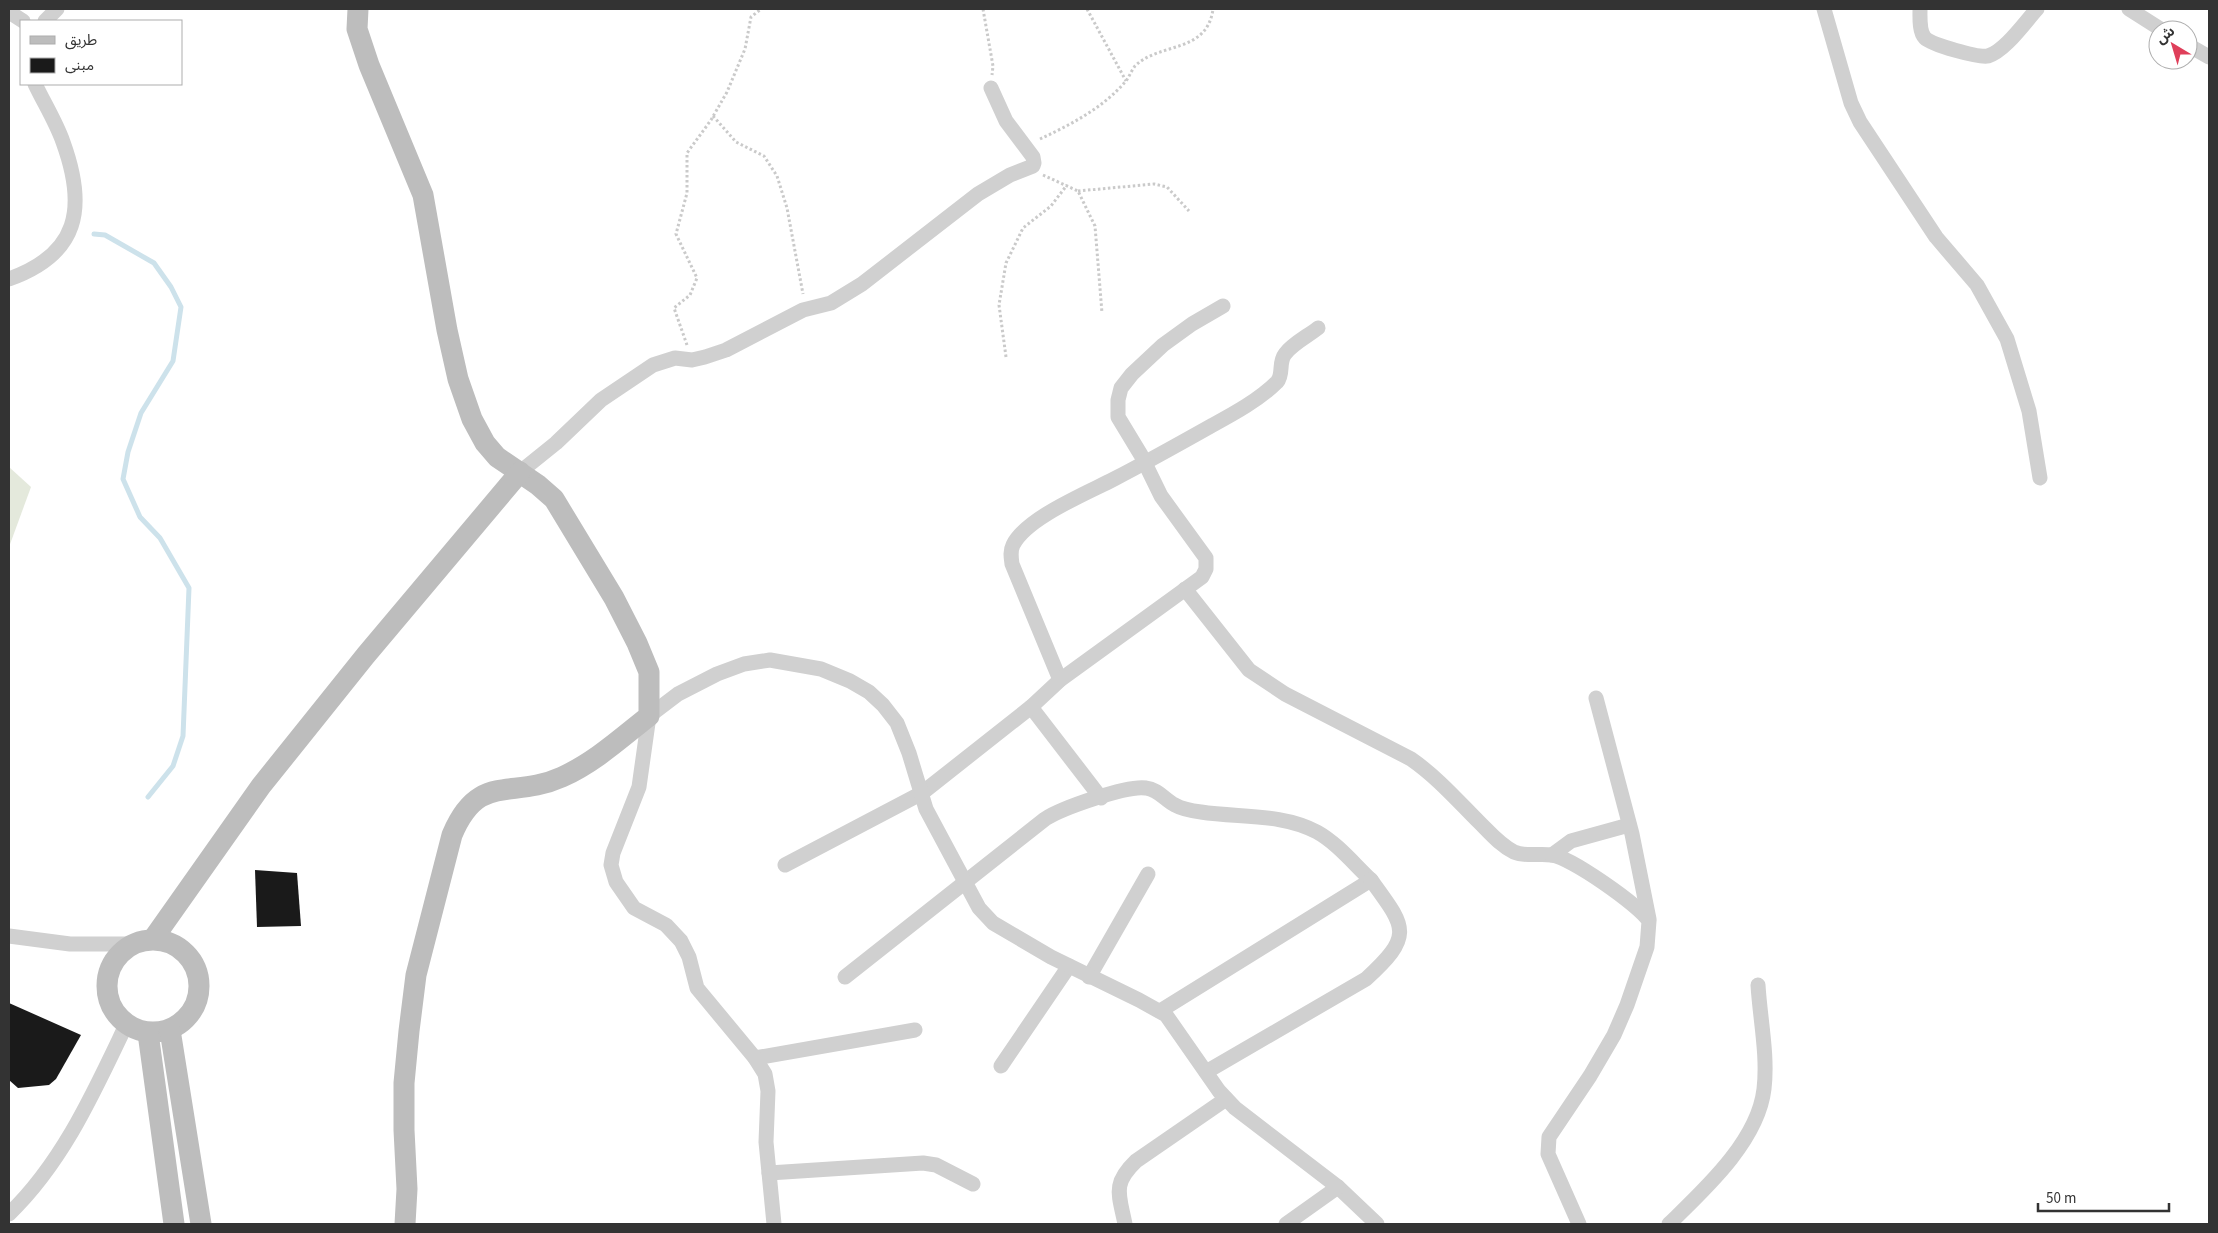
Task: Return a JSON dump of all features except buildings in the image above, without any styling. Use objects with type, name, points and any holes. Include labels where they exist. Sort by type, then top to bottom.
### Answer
[{"type":"main road","points":[[358,9],[357,29],[369,65],[422,195],[447,330],[461,387],[472,419],[485,444],[497,457],[520,472],[554,499],[614,598],[638,643],[649,672],[649,716],[585,765],[544,785],[493,790],[479,797],[466,808],[452,834],[416,976],[404,1083],[407,1189],[405,1224]]},
{"type":"main road","points":[[144,941],[173,944],[187,954],[197,970],[200,988],[196,1006],[185,1020],[170,1030],[148,1033],[126,1025],[113,1011],[106,992],[108,973],[118,955],[144,941],[261,786],[366,655],[520,472]]},
{"type":"main road","points":[[170,1030],[200,1224]]},
{"type":"main road","points":[[148,1033],[174,1224]]},
{"type":"street","points":[[46,20],[57,9]]},
{"type":"street","points":[[1824,9],[1851,103],[1860,122],[1936,237],[1977,285],[2007,339],[2029,411],[2040,478]]},
{"type":"street","points":[[1920,9],[1921,28],[1925,38],[1945,47],[1978,56],[1987,56],[2001,48],[2038,9]]},
{"type":"street","points":[[2129,9],[2148,21]]},
{"type":"street","points":[[9,12],[21,20]]},
{"type":"street","points":[[2198,51],[2209,57]]},
{"type":"street","points":[[9,279],[26,273],[47,259],[66,239],[75,219],[76,199],[72,172],[63,142],[35,85]]},
{"type":"street","points":[[520,472],[556,443],[601,400],[653,365],[676,358],[692,360],[726,350],[806,309],[831,303],[862,284],[978,194],[1010,176],[1033,166],[1034,160],[1026,146],[1006,121],[991,88]]},
{"type":"street","points":[[785,865],[922,793],[1030,707],[1060,680],[1202,577],[1206,569],[1206,558],[1161,496],[1145,463],[1118,417],[1118,400],[1120,388],[1163,345],[1192,324],[1223,306]]},
{"type":"street","points":[[1060,680],[1012,564],[1010,555],[1013,545],[1020,534],[1048,513],[1145,463],[1231,414],[1268,389],[1279,380],[1281,374],[1280,363],[1285,353],[1318,328]]},
{"type":"street","points":[[1186,589],[1249,670],[1286,694],[1329,715],[1423,767],[1497,841],[1515,852],[1535,856],[1552,855],[1568,860],[1629,901],[1644,913],[1649,921]]},
{"type":"street","points":[[774,1224],[766,1142],[768,1091],[766,1074],[697,988],[689,957],[676,933],[666,925],[634,908],[616,882],[611,865],[612,853],[639,787],[649,716],[678,694],[717,674],[744,664],[770,660],[821,669],[850,680],[869,692],[883,705],[897,723],[926,809],[979,908],[993,923],[1069,966],[1166,1015],[1226,1099],[1235,1108],[1338,1187],[1377,1224]]},
{"type":"street","points":[[1579,1224],[1548,1154],[1549,1137],[1590,1076],[1614,1035],[1627,1005],[1647,947],[1649,921],[1629,825],[1596,698]]},
{"type":"street","points":[[1030,707],[1101,798]]},
{"type":"street","points":[[845,977],[1032,827],[1056,812],[1074,804],[1134,788],[1146,788],[1156,791],[1176,806],[1200,812],[1265,817],[1296,823],[1318,832],[1371,880],[1397,916],[1401,929],[1388,959],[1366,979],[1206,1072]]},
{"type":"street","points":[[1552,855],[1571,841],[1629,825]]},
{"type":"street","points":[[1090,977],[1148,874]]},
{"type":"street","points":[[1160,1011],[1371,880]]},
{"type":"street","points":[[9,936],[70,944],[144,941]]},
{"type":"street","points":[[1001,1066],[1069,966]]},
{"type":"street","points":[[1669,1224],[1717,1178],[1759,1115],[1764,1089],[1765,1058],[1758,985]]},
{"type":"street","points":[[9,1214],[26,1198],[68,1140],[126,1025]]},
{"type":"street","points":[[755,1058],[915,1030]]},
{"type":"street","points":[[1124,1224],[1118,1188],[1121,1178],[1128,1168],[1226,1099]]},
{"type":"street","points":[[769,1173],[922,1163],[936,1165],[973,1184]]},
{"type":"street","points":[[1286,1224],[1338,1187]]},
{"type":"path","points":[[692,360],[674,308],[690,295],[697,278],[676,234],[687,193],[687,153],[727,92],[745,49],[751,16],[761,9]]},
{"type":"path","points":[[983,9],[994,66],[991,88]]},
{"type":"path","points":[[1087,9],[1126,82]]},
{"type":"path","points":[[1026,146],[1068,126],[1108,98],[1126,82],[1136,66],[1162,51],[1189,44],[1212,22],[1213,9]]},
{"type":"path","points":[[713,116],[736,142],[764,156],[777,176],[788,208],[806,309]]},
{"type":"path","points":[[1029,168],[1078,191],[1154,184],[1167,186],[1189,211]]},
{"type":"path","points":[[1006,357],[999,305],[1006,263],[1023,228],[1051,206],[1067,185]]},
{"type":"path","points":[[1078,191],[1095,226],[1102,313]]},
{"type":"shaded area","points":[[9,467],[31,487],[9,547]]},
{"type":"waterway","points":[[94,234],[105,235],[154,263],[171,287],[181,307],[173,361],[141,413],[128,452],[123,479],[140,517],[160,538],[189,588],[183,736],[173,766],[148,797]]}]
